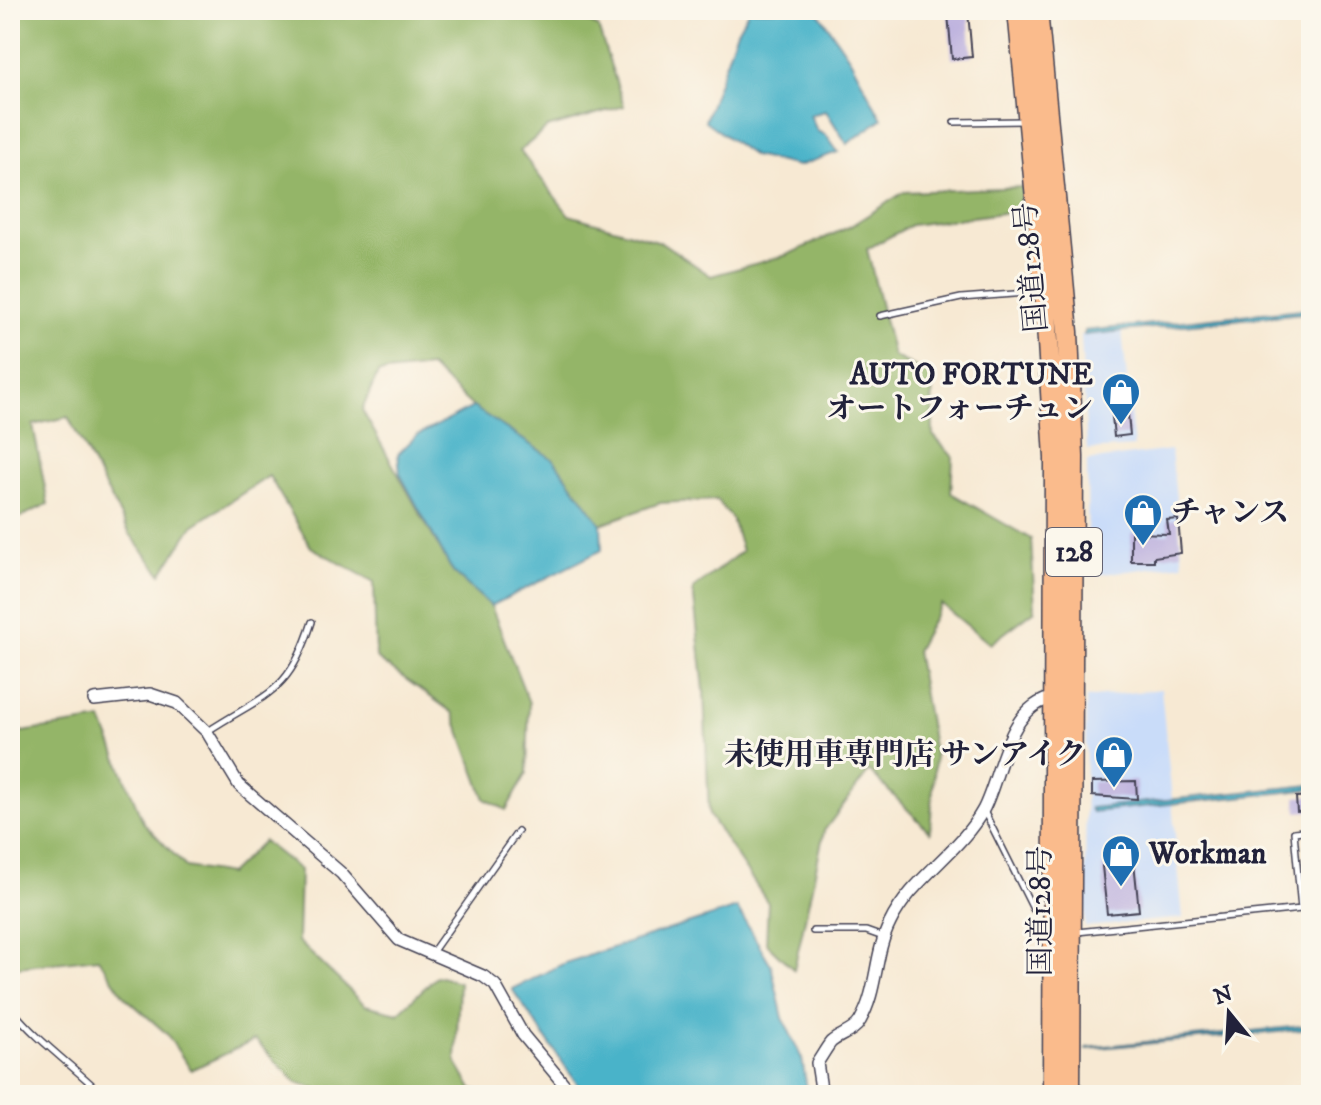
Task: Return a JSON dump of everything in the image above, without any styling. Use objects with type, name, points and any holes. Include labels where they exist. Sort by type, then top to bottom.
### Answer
[{"type":"highway","name":"国道128号","points":[[1018,10],[1029,121],[1055,291],[1055,697],[1070,1095]]},
{"type":"highway","name":"国道128号","points":[[1037,10],[1074,522],[1062,932],[1053,1095]]},
{"type":"street","points":[[94,700],[150,694],[177,703],[207,732],[239,785],[341,873],[399,940],[483,976],[495,985],[523,1035],[573,1095]]},
{"type":"street","points":[[822,1095],[817,1063],[831,1043],[858,1026],[871,1000],[883,937],[897,909],[955,847],[983,810],[1014,731],[1037,703],[1055,697]]},
{"type":"lane","points":[[954,122],[1029,121]]},
{"type":"lane","points":[[880,316],[961,298],[1055,291]]},
{"type":"lane","points":[[207,732],[266,697],[286,680],[302,653],[312,622]]},
{"type":"lane","points":[[983,810],[1022,880],[1033,909]]},
{"type":"lane","points":[[1301,909],[1294,832],[1311,830]]},
{"type":"lane","points":[[431,955],[518,831]]},
{"type":"lane","points":[[1062,932],[1311,908]]},
{"type":"lane","points":[[813,931],[866,931],[883,937]]},
{"type":"lane","points":[[10,1007],[30,1033],[54,1047],[103,1095]]},
{"type":"shaded area","points":[[1122,331],[1134,447],[1087,450],[1081,335]]},
{"type":"shaded area","points":[[1171,450],[1183,564],[1088,576],[1087,461]]},
{"type":"shaded area","points":[[1161,689],[1172,799],[1091,808],[1092,812],[1172,803],[1183,918],[1085,927],[1086,698]]},
{"type":"green space","points":[[10,10],[561,10],[598,27],[624,106],[547,128],[520,151],[569,215],[661,242],[711,276],[787,255],[849,227],[904,192],[1024,187],[1017,211],[911,225],[867,249],[893,356],[932,375],[933,435],[953,457],[951,493],[1031,539],[1035,610],[990,644],[941,604],[916,651],[935,757],[930,832],[869,771],[824,831],[794,970],[766,943],[768,903],[709,815],[704,690],[693,589],[742,551],[732,519],[717,500],[660,503],[601,524],[554,460],[473,407],[430,367],[378,373],[362,410],[453,572],[491,606],[529,703],[527,773],[506,810],[485,799],[453,713],[376,658],[374,582],[311,547],[269,476],[193,526],[161,574],[130,534],[68,417],[33,425],[48,504],[10,522]]},
{"type":"green space","points":[[10,719],[22,732],[102,720],[143,822],[186,867],[229,874],[263,841],[300,870],[298,941],[365,1005],[398,1013],[437,976],[459,982],[456,1062],[472,1089],[493,1095],[332,1095],[296,1082],[255,1040],[191,1070],[166,1033],[125,997],[98,958],[10,968]]},
{"type":"water","points":[[749,10],[817,10],[850,59],[882,119],[847,144],[826,111],[810,115],[817,131],[826,135],[838,152],[798,166],[753,156],[705,121],[737,31]]},
{"type":"water","points":[[1311,308],[1311,312],[1084,335],[1084,331]]},
{"type":"water","points":[[473,407],[554,460],[601,524],[602,550],[491,606],[453,572],[400,474],[398,454],[416,436]]},
{"type":"water","points":[[1311,785],[1311,789],[1286,792],[1092,812],[1090,808]]},
{"type":"water","points":[[737,908],[771,965],[783,1018],[802,1059],[808,1095],[585,1095],[512,989],[565,963]]},
{"type":"water","points":[[1311,1025],[1311,1029],[1086,1049],[1087,1048]]},
{"type":"building","points":[[968,12],[972,57],[952,59],[948,14]]},
{"type":"building","points":[[1126,394],[1130,435],[1114,437],[1110,395]]},
{"type":"building","points":[[1178,519],[1181,553],[1154,557],[1154,561],[1131,561],[1131,533],[1169,534],[1167,520]]},
{"type":"building","name":"未使用車専門店 サンアイク","points":[[1136,781],[1137,799],[1092,796],[1092,782]]},
{"type":"building","points":[[1311,796],[1311,811],[1297,812],[1296,797]]},
{"type":"building","name":"Workman","points":[[1134,862],[1139,911],[1107,914],[1102,866]]},
{"type":"place","name":"AUTO FORTUNE オートフォーチュン","points":[[1121,426]]},
{"type":"place","name":"チャンス","points":[[1143,547]]},
{"type":"place","name":"未使用車専門店 サンアイク","points":[[1114,789]]},
{"type":"place","name":"Workman","points":[[1121,888]]}]
